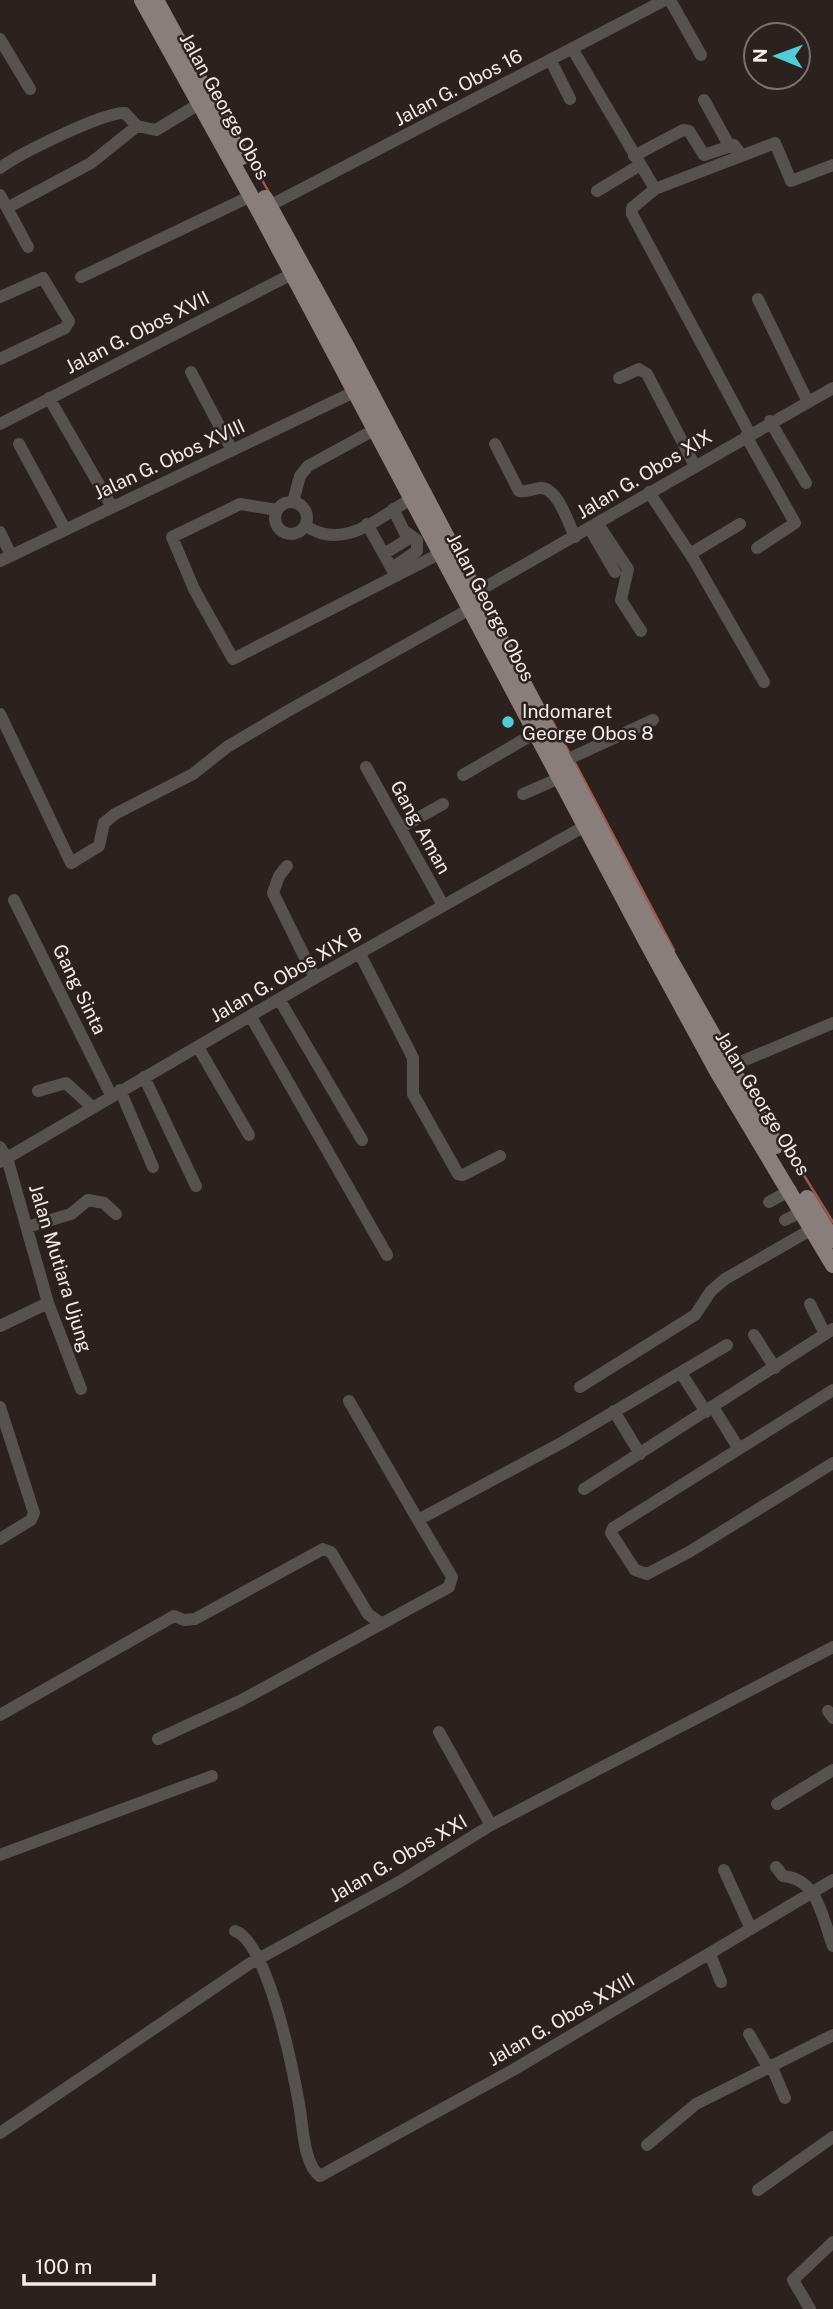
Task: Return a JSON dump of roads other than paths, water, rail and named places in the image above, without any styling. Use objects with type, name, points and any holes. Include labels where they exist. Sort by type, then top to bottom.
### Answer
[{"type":"main road","name":"Jalan George Obos","points":[[142,0],[251,196],[354,392],[370,432],[411,499],[465,612],[560,778],[718,1073],[791,1190],[833,1265]]},
{"type":"main road","name":"Jalan George Obos","points":[[156,0],[347,347],[651,926],[833,1240]]},
{"type":"street","points":[[667,0],[701,55]]},
{"type":"street","name":"Jalan G. Obos 16","points":[[269,206],[667,0]]},
{"type":"street","points":[[0,39],[30,89]]},
{"type":"street","points":[[573,50],[656,189]]},
{"type":"street","points":[[551,61],[570,99]]},
{"type":"street","points":[[597,191],[637,160],[683,130],[689,131],[704,155],[735,150],[704,100]]},
{"type":"street","points":[[0,168],[48,142],[117,113],[125,113],[137,126],[156,130],[199,104]]},
{"type":"street","points":[[7,208],[91,163],[123,140],[137,126]]},
{"type":"street","points":[[757,548],[793,527],[795,523],[632,214],[633,205],[656,189],[775,143],[791,181],[833,165]]},
{"type":"street","points":[[0,195],[28,247]]},
{"type":"street","points":[[80,276],[251,196]]},
{"type":"street","name":"Jalan G. Obos XVII","points":[[0,424],[292,274]]},
{"type":"street","points":[[0,297],[43,278],[69,321],[65,328],[0,359]]},
{"type":"street","points":[[758,299],[807,400]]},
{"type":"street","points":[[619,378],[639,369],[647,374],[695,466]]},
{"type":"street","points":[[191,372],[232,450]]},
{"type":"street","name":"Jalan G. Obos XIX","points":[[475,593],[594,527],[770,421],[833,388]]},
{"type":"street","name":"Jalan G. Obos XVIII","points":[[5,558],[354,392]]},
{"type":"street","points":[[49,398],[112,507]]},
{"type":"street","points":[[770,421],[806,483]]},
{"type":"street","points":[[293,502],[300,475],[308,466],[370,432]]},
{"type":"street","points":[[19,444],[65,529]]},
{"type":"street","points":[[495,444],[519,491],[540,488],[547,490],[555,497],[575,537]]},
{"type":"street","points":[[649,492],[690,554],[764,682]]},
{"type":"street","points":[[306,526],[317,533],[339,538],[411,499]]},
{"type":"street","points":[[293,502],[304,508],[306,526],[296,534],[284,533],[275,523],[277,510],[284,503],[293,502]]},
{"type":"street","points":[[277,510],[240,503],[173,536],[175,549],[194,589],[233,659],[394,572],[436,556]]},
{"type":"street","points":[[393,509],[407,532],[416,540],[417,551],[394,572]]},
{"type":"street","points":[[367,524],[394,572]]},
{"type":"street","points":[[690,554],[740,524]]},
{"type":"street","points":[[594,527],[615,572]]},
{"type":"street","points":[[594,527],[628,569],[621,600],[641,631]]},
{"type":"street","points":[[0,532],[5,558]]},
{"type":"street","points":[[384,554],[407,540],[407,532]]},
{"type":"street","points":[[0,714],[71,863],[99,846],[104,823],[115,814],[193,774],[227,747],[465,612]]},
{"type":"street","points":[[564,761],[653,720]]},
{"type":"street","points":[[463,775],[535,733]]},
{"type":"street","name":"Gang Aman","points":[[366,768],[443,905]]},
{"type":"street","points":[[523,794],[560,778]]},
{"type":"street","points":[[400,828],[443,804]]},
{"type":"street","name":"Jalan G. Obos XIX B","points":[[2,1156],[585,825]]},
{"type":"street","points":[[287,866],[279,876],[273,893],[314,978]]},
{"type":"street","name":"Gang Sinta","points":[[15,900],[153,1167]]},
{"type":"street","points":[[359,954],[413,1058],[413,1094],[458,1174],[463,1175],[500,1156]]},
{"type":"street","points":[[279,999],[362,1140]]},
{"type":"street","points":[[251,1017],[387,1255]]},
{"type":"street","points":[[731,1066],[833,1023]]},
{"type":"street","points":[[198,1047],[249,1136]]},
{"type":"street","points":[[144,1077],[195,1186]]},
{"type":"street","points":[[38,1091],[66,1083],[92,1107]]},
{"type":"street","name":"Jalan Mutiara Ujung","points":[[2,1156],[27,1227],[48,1303],[81,1389]]},
{"type":"street","points":[[769,1202],[791,1190]]},
{"type":"street","points":[[27,1227],[72,1213],[88,1200],[103,1203],[116,1214]]},
{"type":"street","points":[[785,1220],[803,1211]]},
{"type":"street","points":[[580,1387],[695,1315],[711,1291],[725,1279],[812,1229]]},
{"type":"street","points":[[0,1326],[48,1303]]},
{"type":"street","points":[[584,1489],[829,1332],[810,1304]]},
{"type":"street","points":[[754,1335],[775,1368]]},
{"type":"street","points":[[418,1520],[727,1345]]},
{"type":"street","points":[[681,1373],[739,1449]]},
{"type":"street","points":[[833,1390],[612,1528],[613,1537],[640,1574],[656,1570],[833,1463]]},
{"type":"street","points":[[158,1740],[240,1701],[452,1583],[447,1568],[349,1401]]},
{"type":"street","points":[[0,1407],[34,1513],[31,1520],[0,1539]]},
{"type":"street","points":[[614,1411],[640,1454]]},
{"type":"street","points":[[0,1715],[174,1616],[188,1620],[206,1614],[323,1549],[331,1552],[368,1614],[382,1624]]},
{"type":"street","name":"Jalan G. Obos XXI","points":[[0,2133],[260,1957],[399,1882],[491,1825],[833,1647]]},
{"type":"street","points":[[439,1732],[491,1825]]},
{"type":"street","points":[[776,1804],[833,1770]]},
{"type":"street","points":[[0,1855],[212,1776]]},
{"type":"street","points":[[776,1867],[783,1876],[802,1880],[813,1892],[833,1945]]},
{"type":"street","points":[[724,1870],[751,1929]]},
{"type":"street","name":"Jalan G. Obos XXIII","points":[[260,1957],[295,2084],[310,2164],[320,2176],[327,2175],[833,1880]]},
{"type":"street","points":[[235,1931],[247,1938],[260,1957]]},
{"type":"street","points":[[710,1954],[721,1982]]},
{"type":"street","points":[[748,2034],[769,2066],[785,2098]]},
{"type":"street","points":[[647,2145],[696,2104],[833,2035]]},
{"type":"street","points":[[758,2190],[833,2137]]},
{"type":"street","points":[[810,2309],[793,2280],[833,2242]]},
{"type":"waterway","points":[[249,157],[270,194]]},
{"type":"waterway","points":[[549,715],[569,752]]},
{"type":"waterway","points":[[574,761],[674,950]]},
{"type":"waterway","points":[[777,1132],[833,1222]]},
{"type":"place","name":"Indomaret George Obos 8","points":[[508,722]]}]
